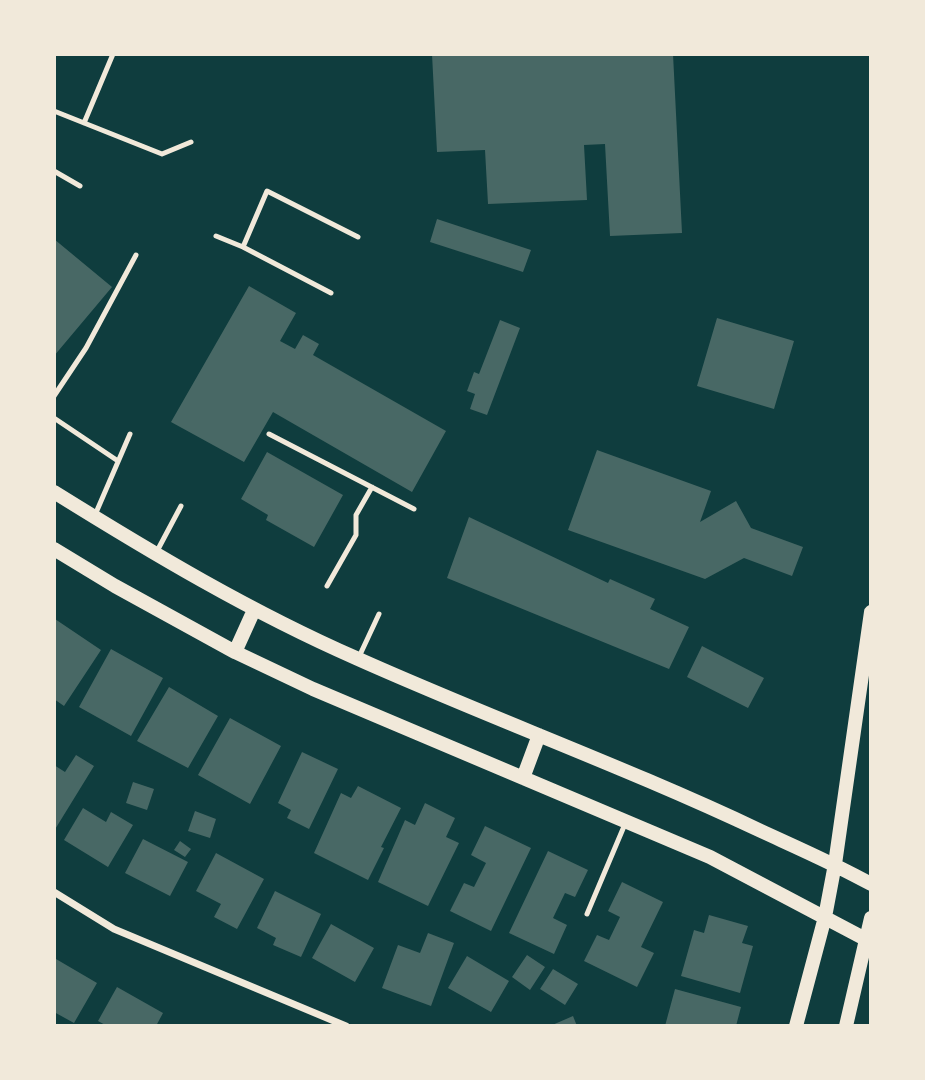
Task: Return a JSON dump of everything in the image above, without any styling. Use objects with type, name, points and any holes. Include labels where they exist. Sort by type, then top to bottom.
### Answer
[{"type":"main road","points":[[54,492],[254,610],[358,659],[647,778],[835,864],[871,884]]},
{"type":"main road","points":[[54,549],[127,593],[235,652],[313,689],[710,857],[869,941]]},
{"type":"main road","points":[[235,652],[254,610]]},
{"type":"main road","points":[[796,1026],[825,917],[835,864],[871,612]]},
{"type":"main road","points":[[523,778],[539,735]]},
{"type":"main road","points":[[846,1026],[869,941],[871,918]]},
{"type":"street","points":[[54,892],[114,929],[346,1026]]},
{"type":"lane","points":[[85,123],[113,54]]},
{"type":"lane","points":[[54,111],[162,154],[191,142]]},
{"type":"lane","points":[[54,171],[80,186]]},
{"type":"lane","points":[[243,247],[267,191],[358,237]]},
{"type":"lane","points":[[216,236],[243,247],[331,293]]},
{"type":"lane","points":[[54,396],[86,348],[135,255]]},
{"type":"lane","points":[[54,418],[118,461]]},
{"type":"lane","points":[[94,517],[130,434]]},
{"type":"lane","points":[[268,434],[414,509]]},
{"type":"lane","points":[[327,586],[356,535],[356,515],[372,487]]},
{"type":"lane","points":[[155,554],[181,506]]},
{"type":"lane","points":[[358,659],[379,614]]},
{"type":"lane","points":[[587,914],[626,821]]},
{"type":"building","points":[[432,54],[673,54],[682,233],[610,236],[605,144],[584,145],[587,200],[488,204],[485,150],[437,152]]},
{"type":"building","points":[[437,219],[531,250],[523,272],[430,242]]},
{"type":"building","points":[[54,239],[112,287],[54,356]]},
{"type":"building","points":[[249,286],[296,313],[280,341],[295,349],[303,335],[319,344],[313,355],[446,431],[412,492],[273,412],[244,462],[171,422]]},
{"type":"building","points":[[717,318],[794,341],[774,409],[697,386]]},
{"type":"building","points":[[500,320],[520,328],[487,415],[470,409],[475,394],[467,391],[474,372],[479,374]]},
{"type":"building","points":[[597,450],[711,491],[700,522],[736,501],[751,528],[803,547],[792,576],[744,558],[705,579],[568,530]]},
{"type":"building","points":[[267,452],[343,495],[314,547],[266,520],[268,515],[241,499]]},
{"type":"building","points":[[469,517],[608,583],[610,579],[655,599],[650,609],[689,627],[669,669],[447,578]]},
{"type":"building","points":[[55,619],[101,650],[64,706],[54,699]]},
{"type":"building","points":[[702,646],[764,678],[748,708],[687,677]]},
{"type":"building","points":[[111,649],[163,678],[131,736],[79,707]]},
{"type":"building","points":[[169,687],[218,716],[188,768],[137,741]]},
{"type":"building","points":[[230,718],[281,746],[250,804],[198,775]]},
{"type":"building","points":[[302,752],[338,769],[309,829],[287,818],[291,810],[278,803]]},
{"type":"building","points":[[76,755],[94,766],[54,831],[54,765],[65,772]]},
{"type":"building","points":[[133,782],[154,789],[147,810],[126,803]]},
{"type":"building","points":[[358,786],[401,808],[368,880],[314,853],[341,793],[351,798]]},
{"type":"building","points":[[425,803],[455,818],[446,837],[459,843],[428,906],[378,882],[405,820],[415,825]]},
{"type":"building","points":[[83,808],[106,822],[111,812],[133,825],[108,867],[64,840]]},
{"type":"building","points":[[195,811],[216,819],[210,838],[188,831]]},
{"type":"building","points":[[485,826],[531,848],[491,931],[450,911],[464,883],[474,887],[486,863],[471,855]]},
{"type":"building","points":[[143,839],[188,862],[170,896],[125,873]]},
{"type":"building","points":[[180,841],[191,849],[185,857],[174,850]]},
{"type":"building","points":[[548,851],[588,870],[575,897],[565,893],[553,918],[567,925],[554,954],[509,933]]},
{"type":"building","points":[[216,853],[264,879],[237,929],[214,917],[221,904],[196,891]]},
{"type":"building","points":[[622,882],[663,902],[641,947],[654,953],[637,987],[584,961],[597,935],[609,940],[620,917],[608,911]]},
{"type":"building","points":[[275,891],[321,914],[301,957],[273,945],[276,938],[257,928]]},
{"type":"building","points":[[709,915],[748,926],[742,943],[753,946],[740,993],[681,976],[694,930],[704,933]]},
{"type":"building","points":[[331,924],[374,948],[355,982],[312,958]]},
{"type":"building","points":[[428,933],[454,943],[431,1006],[382,988],[398,945],[420,953]]},
{"type":"building","points":[[527,955],[545,967],[530,990],[512,977]]},
{"type":"building","points":[[467,956],[509,981],[491,1012],[448,988]]},
{"type":"building","points":[[56,959],[97,983],[74,1023],[54,1012]]},
{"type":"building","points":[[553,969],[578,984],[565,1005],[540,989]]},
{"type":"building","points":[[117,987],[163,1013],[156,1026],[107,1026],[98,1021]]},
{"type":"building","points":[[675,989],[741,1007],[736,1026],[665,1026]]},
{"type":"building","points":[[573,1016],[577,1026],[550,1026]]}]
